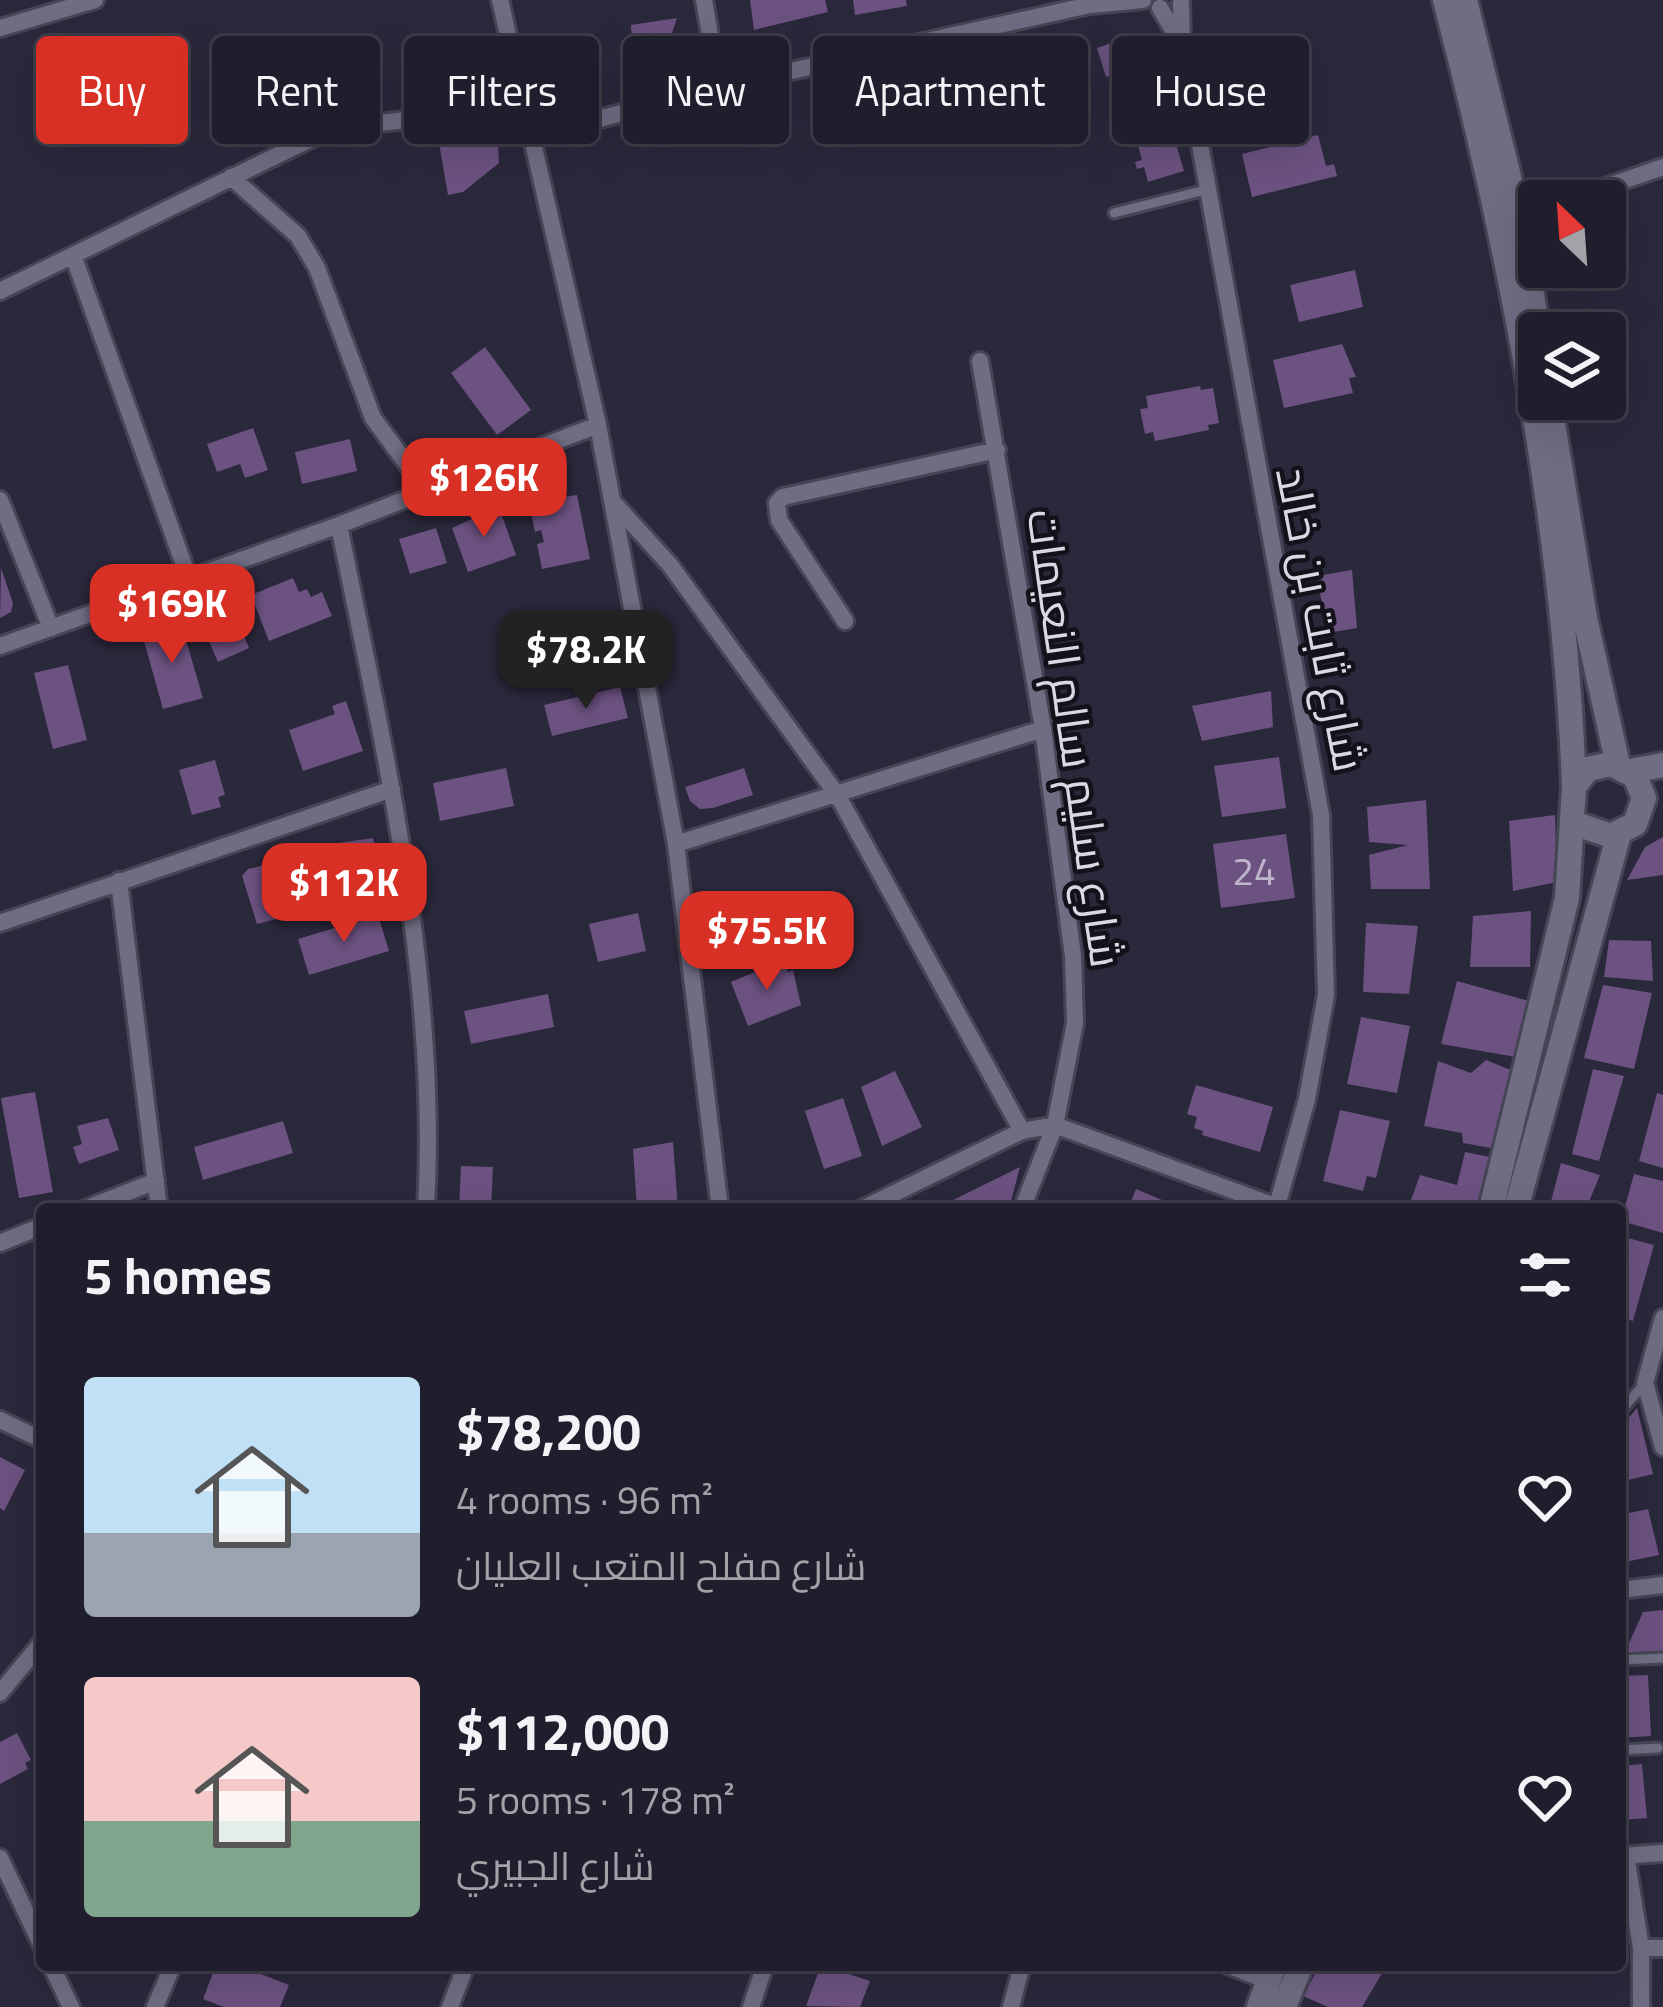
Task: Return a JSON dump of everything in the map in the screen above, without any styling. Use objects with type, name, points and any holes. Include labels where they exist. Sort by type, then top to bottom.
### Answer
[{"type":"main road","points":[[1445,0],[1518,213]]},
{"type":"main road","points":[[1465,0],[1518,212]]},
{"type":"main road","points":[[1492,1203],[1568,898],[1578,820],[1569,674],[1527,288]]},
{"type":"main road","points":[[1552,420],[1585,618],[1624,768],[1652,811],[1619,835],[1596,835],[1578,820]]},
{"type":"main road","points":[[1574,787],[1588,769],[1663,765]]},
{"type":"main road","points":[[1518,1203],[1619,835]]},
{"type":"main road","points":[[1284,2007],[1299,1971]]},
{"type":"main road","points":[[1259,2007],[1271,1973]]},
{"type":"street","points":[[0,28],[95,0]]},
{"type":"street","points":[[500,0],[509,36]]},
{"type":"street","points":[[704,0],[710,36]]},
{"type":"street","points":[[789,71],[1093,3],[1182,2]]},
{"type":"street","name":"شارع ثابت بن خالد","points":[[1181,36],[1182,2]]},
{"type":"street","name":"شارع ثابت بن خالد","points":[[1150,3],[1174,36]]},
{"type":"street","points":[[0,291],[333,128],[404,120]]},
{"type":"street","points":[[537,144],[598,425],[676,844],[719,1203]]},
{"type":"street","name":"شارع ثابت بن خالد","points":[[1200,144],[1321,814],[1327,995],[1281,1203]]},
{"type":"street","points":[[1626,180],[1663,167]]},
{"type":"street","points":[[230,177],[298,236],[317,268],[373,418],[426,490]]},
{"type":"street","points":[[73,255],[189,579]]},
{"type":"street","name":"شارع سليم سالم النعيمات","points":[[980,361],[1043,729],[1072,956],[1075,1023],[1055,1126],[1024,1203]]},
{"type":"street","points":[[0,646],[339,525],[598,425]]},
{"type":"street","points":[[845,621],[779,520],[777,503],[783,497],[997,450]]},
{"type":"street","points":[[0,500],[51,628]]},
{"type":"street","points":[[612,502],[670,565],[838,796],[1022,1131]]},
{"type":"street","points":[[339,525],[392,789],[431,1101],[426,1203]]},
{"type":"street","points":[[676,844],[1043,729]]},
{"type":"street","points":[[0,922],[392,789]]},
{"type":"street","points":[[119,881],[159,1203]]},
{"type":"street","points":[[895,1203],[1022,1131],[1055,1126],[1266,1203]]},
{"type":"street","points":[[101,1203],[156,1181]]},
{"type":"street","points":[[0,1243],[36,1228]]},
{"type":"street","points":[[1663,1318],[1645,1383],[1663,1447]]},
{"type":"street","points":[[0,1420],[36,1437]]},
{"type":"street","points":[[1626,1589],[1663,1585]]},
{"type":"street","points":[[0,1694],[36,1649]]},
{"type":"street","points":[[1626,1855],[1663,1853]]},
{"type":"street","points":[[0,1858],[36,1933]]},
{"type":"street","points":[[1626,1870],[1641,1948],[1641,2007]]},
{"type":"street","points":[[1641,1948],[1663,1948]]},
{"type":"street","points":[[54,1971],[71,2007]]},
{"type":"street","points":[[155,2007],[170,1971]]},
{"type":"street","points":[[450,2007],[464,1971]]},
{"type":"street","points":[[751,2007],[763,1971]]},
{"type":"street","points":[[1011,2007],[1020,1971]]},
{"type":"lane","points":[[1114,213],[1209,189]]},
{"type":"lane","points":[[1626,1405],[1645,1383]]},
{"type":"lane","points":[[1626,1660],[1663,1658]]},
{"type":"lane","points":[[1626,1750],[1658,1748]]},
{"type":"building","points":[[750,0],[825,0],[828,12],[754,30]]},
{"type":"building","points":[[853,0],[906,0],[907,6],[855,15]]},
{"type":"building","points":[[677,18],[671,36],[632,36],[631,25]]},
{"type":"building","points":[[1112,43],[1112,75],[1106,77],[1097,48]]},
{"type":"building","points":[[1318,135],[1326,166],[1334,164],[1337,176],[1252,197],[1242,154],[1282,144],[1309,144],[1309,137]]},
{"type":"building","points":[[439,144],[498,144],[499,163],[463,192],[448,195]]},
{"type":"building","points":[[1138,144],[1176,144],[1184,171],[1148,182],[1144,167],[1137,169],[1135,162],[1142,160]]},
{"type":"building","points":[[1355,270],[1363,307],[1299,322],[1290,285]]},
{"type":"building","points":[[1342,344],[1356,377],[1349,378],[1353,393],[1284,408],[1273,360]]},
{"type":"building","points":[[485,347],[531,410],[497,435],[451,373]]},
{"type":"building","points":[[1200,386],[1201,390],[1213,388],[1219,423],[1208,425],[1209,430],[1155,441],[1153,432],[1145,434],[1140,409],[1148,408],[1146,396]]},
{"type":"building","points":[[253,428],[268,470],[245,478],[240,464],[217,472],[207,444]]},
{"type":"building","points":[[350,439],[357,471],[302,484],[295,452]]},
{"type":"building","points":[[577,495],[590,559],[542,569],[537,544],[544,542],[541,530],[535,532],[529,502]]},
{"type":"building","points":[[500,510],[516,555],[468,572],[452,528]]},
{"type":"building","points":[[436,528],[447,563],[410,574],[399,539]]},
{"type":"building","points":[[1,568],[13,603],[11,612],[0,618]]},
{"type":"building","points":[[1352,570],[1357,628],[1327,633],[1317,576]]},
{"type":"building","points":[[293,578],[299,592],[307,589],[311,597],[322,592],[332,616],[269,641],[251,595]]},
{"type":"building","points":[[232,607],[249,648],[218,662],[200,621]]},
{"type":"building","points":[[181,623],[203,698],[163,709],[142,634]]},
{"type":"building","points":[[68,665],[87,740],[53,749],[34,673]]},
{"type":"building","points":[[620,687],[628,718],[552,736],[544,705]]},
{"type":"building","points":[[1271,691],[1273,727],[1202,741],[1192,706]]},
{"type":"building","points":[[346,701],[363,751],[303,771],[289,730],[335,714],[332,706]]},
{"type":"building","points":[[1279,757],[1286,808],[1222,817],[1214,766]]},
{"type":"building","points":[[215,760],[225,795],[218,797],[221,807],[192,815],[179,770]]},
{"type":"building","points":[[506,768],[514,806],[440,821],[433,783]]},
{"type":"building","points":[[744,768],[753,795],[713,808],[700,809],[690,801],[685,787]]},
{"type":"building","points":[[1426,800],[1430,889],[1371,889],[1369,855],[1408,845],[1369,842],[1367,807]]},
{"type":"building","points":[[1555,815],[1557,882],[1513,891],[1509,821]]},
{"type":"building","points":[[1286,834],[1295,898],[1221,908],[1213,844]]},
{"type":"building","points":[[1663,837],[1663,875],[1627,880],[1645,847]]},
{"type":"building","points":[[373,838],[386,892],[332,904],[318,846]]},
{"type":"building","points":[[291,859],[298,863],[305,912],[257,924],[242,876],[248,869]]},
{"type":"building","points":[[764,893],[784,940],[742,957],[723,910]]},
{"type":"building","points":[[1531,911],[1530,967],[1470,967],[1473,916]]},
{"type":"building","points":[[638,913],[646,951],[598,962],[589,924]]},
{"type":"building","points":[[378,915],[389,951],[309,975],[298,939]]},
{"type":"building","points":[[1366,923],[1418,926],[1409,994],[1363,992]]},
{"type":"building","points":[[1609,940],[1651,941],[1653,981],[1604,977]]},
{"type":"building","points":[[783,960],[788,972],[793,970],[801,1005],[748,1026],[731,982]]},
{"type":"building","points":[[1457,981],[1529,1001],[1516,1057],[1441,1044]]},
{"type":"building","points":[[1603,985],[1652,993],[1634,1069],[1584,1058]]},
{"type":"building","points":[[548,994],[554,1027],[471,1044],[464,1011]]},
{"type":"building","points":[[1361,1017],[1410,1026],[1397,1093],[1347,1084]]},
{"type":"building","points":[[1486,1060],[1513,1071],[1491,1148],[1463,1143],[1462,1133],[1424,1126],[1438,1061],[1471,1073]]},
{"type":"building","points":[[1593,1069],[1624,1076],[1599,1161],[1572,1154]]},
{"type":"building","points":[[895,1071],[922,1127],[882,1146],[861,1087]]},
{"type":"building","points":[[1196,1085],[1273,1107],[1260,1152],[1202,1135],[1203,1131],[1194,1128],[1197,1117],[1187,1114]]},
{"type":"building","points":[[35,1092],[53,1192],[19,1198],[1,1098]]},
{"type":"building","points":[[1657,1093],[1663,1095],[1663,1168],[1639,1161]]},
{"type":"building","points":[[843,1098],[862,1156],[824,1169],[805,1111]]},
{"type":"building","points":[[1340,1110],[1390,1121],[1376,1178],[1367,1176],[1363,1191],[1323,1181]]},
{"type":"building","points":[[108,1118],[119,1150],[79,1164],[73,1147],[82,1144],[77,1126]]},
{"type":"building","points":[[283,1121],[293,1153],[203,1180],[194,1147]]},
{"type":"building","points":[[673,1142],[678,1203],[637,1203],[633,1149]]},
{"type":"building","points":[[1465,1152],[1495,1158],[1484,1203],[1410,1203],[1420,1175],[1457,1185]]},
{"type":"building","points":[[1561,1163],[1600,1175],[1588,1203],[1551,1203]]},
{"type":"building","points":[[461,1166],[493,1167],[491,1203],[459,1203]]},
{"type":"building","points":[[1020,1167],[1011,1203],[947,1203]]},
{"type":"building","points":[[1634,1174],[1663,1181],[1663,1233],[1626,1222]]},
{"type":"building","points":[[1136,1189],[1162,1200],[1161,1203],[1130,1203]]},
{"type":"building","points":[[1626,1238],[1654,1245],[1633,1321],[1626,1319]]},
{"type":"building","points":[[1637,1408],[1653,1474],[1626,1481],[1626,1421]]},
{"type":"building","points":[[0,1457],[25,1470],[4,1511],[0,1508]]},
{"type":"building","points":[[1648,1509],[1659,1555],[1626,1562],[1626,1514]]},
{"type":"building","points":[[1663,1610],[1663,1652],[1626,1652],[1643,1612]]},
{"type":"building","points":[[1648,1675],[1651,1736],[1626,1738],[1626,1676]]},
{"type":"building","points":[[17,1733],[31,1760],[25,1763],[28,1769],[0,1784],[0,1742]]},
{"type":"building","points":[[1642,1764],[1647,1818],[1626,1820],[1626,1765]]},
{"type":"building","points":[[214,1971],[253,1971],[289,1985],[280,2007],[224,2007],[203,1999]]},
{"type":"building","points":[[819,1971],[839,1971],[870,1981],[860,2007],[806,2006]]},
{"type":"building","points":[[1317,1971],[1383,1971],[1362,2007],[1328,2007],[1303,1996]]}]
